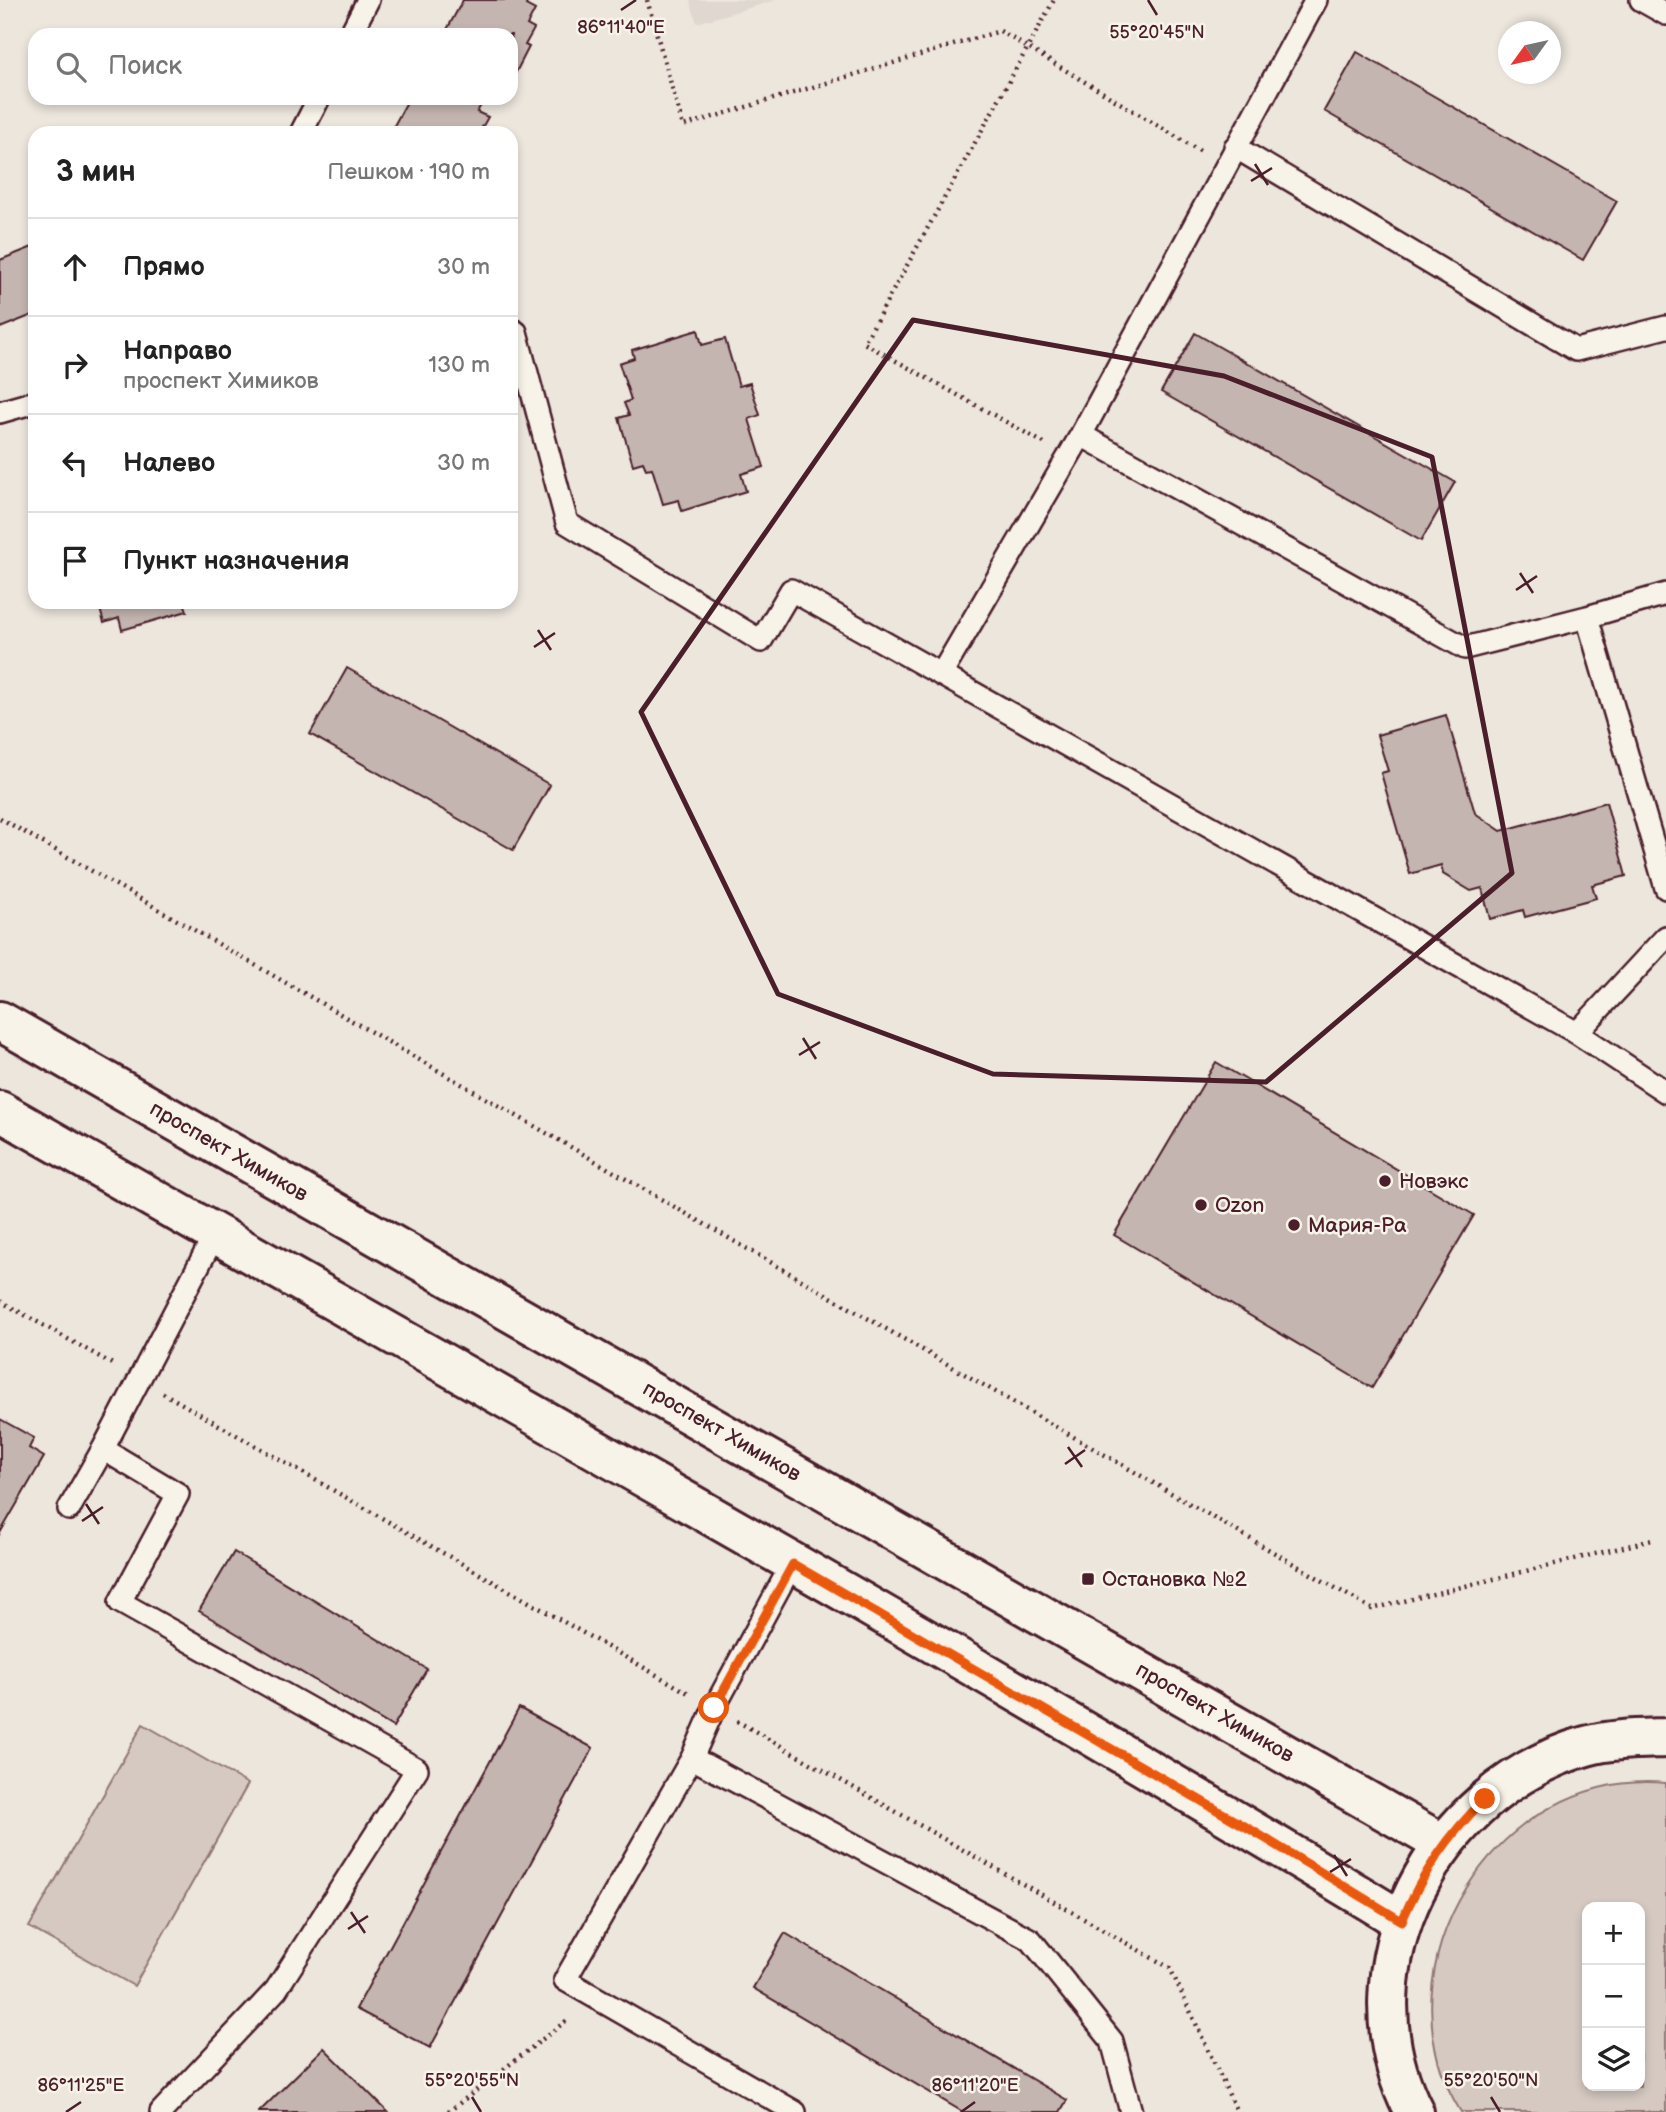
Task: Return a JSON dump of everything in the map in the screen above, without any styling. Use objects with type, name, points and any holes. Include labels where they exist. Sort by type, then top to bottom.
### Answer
[{"type":"street","name":"проспект Химиков","points":[[0,1021],[1443,1844]]},
{"type":"street","points":[[0,1111],[793,1564],[1248,1828],[1402,1921]]},
{"type":"street","points":[[1414,2112],[1398,2069],[1391,2032],[1392,1970],[1402,1921],[1416,1886],[1443,1844],[1485,1799],[1517,1776],[1551,1759],[1588,1745],[1630,1739],[1666,1738]]},
{"type":"lane","points":[[354,28],[368,0]]},
{"type":"lane","points":[[942,673],[1081,435],[1316,0]]},
{"type":"lane","points":[[1641,0],[1666,14]]},
{"type":"lane","points":[[304,126],[315,105]]},
{"type":"lane","points":[[1236,147],[1576,350],[1666,327]]},
{"type":"lane","points":[[518,339],[567,523],[761,641],[792,590],[1577,1033],[1666,1093]]},
{"type":"lane","points":[[0,412],[28,404]]},
{"type":"lane","points":[[1081,435],[1465,648],[1666,594]]},
{"type":"lane","points":[[1587,617],[1666,888]]},
{"type":"lane","points":[[1577,1033],[1666,937]]},
{"type":"lane","points":[[69,1509],[215,1234]]},
{"type":"lane","points":[[103,1449],[178,1494],[120,1601],[417,1769],[276,1990],[161,2112]]},
{"type":"lane","points":[[793,1564],[714,1708],[692,1758],[565,1980],[795,2112]]},
{"type":"lane","points":[[692,1758],[1031,1940],[1111,2041],[1131,2112]]},
{"type":"path","points":[[647,0],[683,126],[1000,31],[1225,166]]},
{"type":"path","points":[[1054,0],[864,342],[1069,456]]},
{"type":"path","points":[[0,818],[1373,1609],[1652,1540]]},
{"type":"path","points":[[0,1301],[1171,1968],[1237,2112]]},
{"type":"path","points":[[448,2112],[596,1998]]},
{"type":"highlighted area","points":[[913,320],[1224,376],[1432,457],[1512,873],[1266,1082],[993,1074],[778,994],[641,712]]},
{"type":"shaded area","points":[[690,0],[776,0],[697,23]]},
{"type":"shaded area","points":[[143,1724],[248,1784],[134,1986],[29,1927]]},
{"type":"shaded area","points":[[1666,1783],[1666,2112],[1461,2112],[1437,2056],[1431,1998],[1442,1940],[1467,1888],[1504,1842],[1550,1807],[1605,1787]]},
{"type":"building","points":[[463,0],[528,0],[526,5],[535,10],[527,25],[534,29],[525,45],[529,47],[518,68],[518,28],[448,28]]},
{"type":"building","points":[[1357,52],[1617,201],[1583,260],[1324,111]]},
{"type":"building","points":[[405,105],[481,105],[477,112],[488,117],[483,126],[394,126]]},
{"type":"building","points":[[28,249],[28,317],[0,328],[0,260]]},
{"type":"building","points":[[698,330],[702,345],[725,339],[739,386],[750,383],[760,415],[749,419],[764,467],[741,474],[746,491],[682,511],[679,500],[663,504],[652,468],[646,469],[643,462],[633,465],[619,418],[629,415],[624,403],[631,400],[619,363],[634,358],[632,350]]},
{"type":"building","points":[[1195,333],[1455,482],[1421,541],[1161,392]]},
{"type":"building","points":[[100,609],[187,611],[122,630],[119,618],[104,623]]},
{"type":"building","points":[[347,668],[550,785],[513,850],[310,734]]},
{"type":"building","points":[[1446,715],[1475,813],[1501,831],[1606,802],[1626,876],[1592,885],[1596,898],[1525,917],[1523,910],[1490,919],[1482,888],[1471,891],[1443,874],[1441,865],[1410,874],[1381,773],[1388,771],[1377,735]]},
{"type":"building","name":"Мария-Ра","points":[[1216,1062],[1474,1215],[1372,1388],[1114,1235]]},
{"type":"building","points":[[0,1419],[34,1438],[29,1448],[44,1457],[0,1533]]},
{"type":"building","points":[[234,1552],[427,1669],[393,1727],[199,1611]]},
{"type":"building","points":[[519,1708],[593,1748],[430,2048],[356,2009]]},
{"type":"building","points":[[785,1933],[1067,2100],[1060,2112],[963,2112],[753,1988]]},
{"type":"building","points":[[324,2048],[388,2112],[259,2112]]},
{"type":"place","name":"Новэкс","points":[[1385,1181]]},
{"type":"place","name":"Ozon","points":[[1201,1205]]},
{"type":"place","name":"Мария-Ра","points":[[1294,1225]]},
{"type":"place","name":"Остановка №2","points":[[1088,1579]]},
{"type":"route","points":[[714,1708],[793,1564],[1248,1828],[1402,1921],[1416,1886],[1443,1844],[1485,1799]]}]
